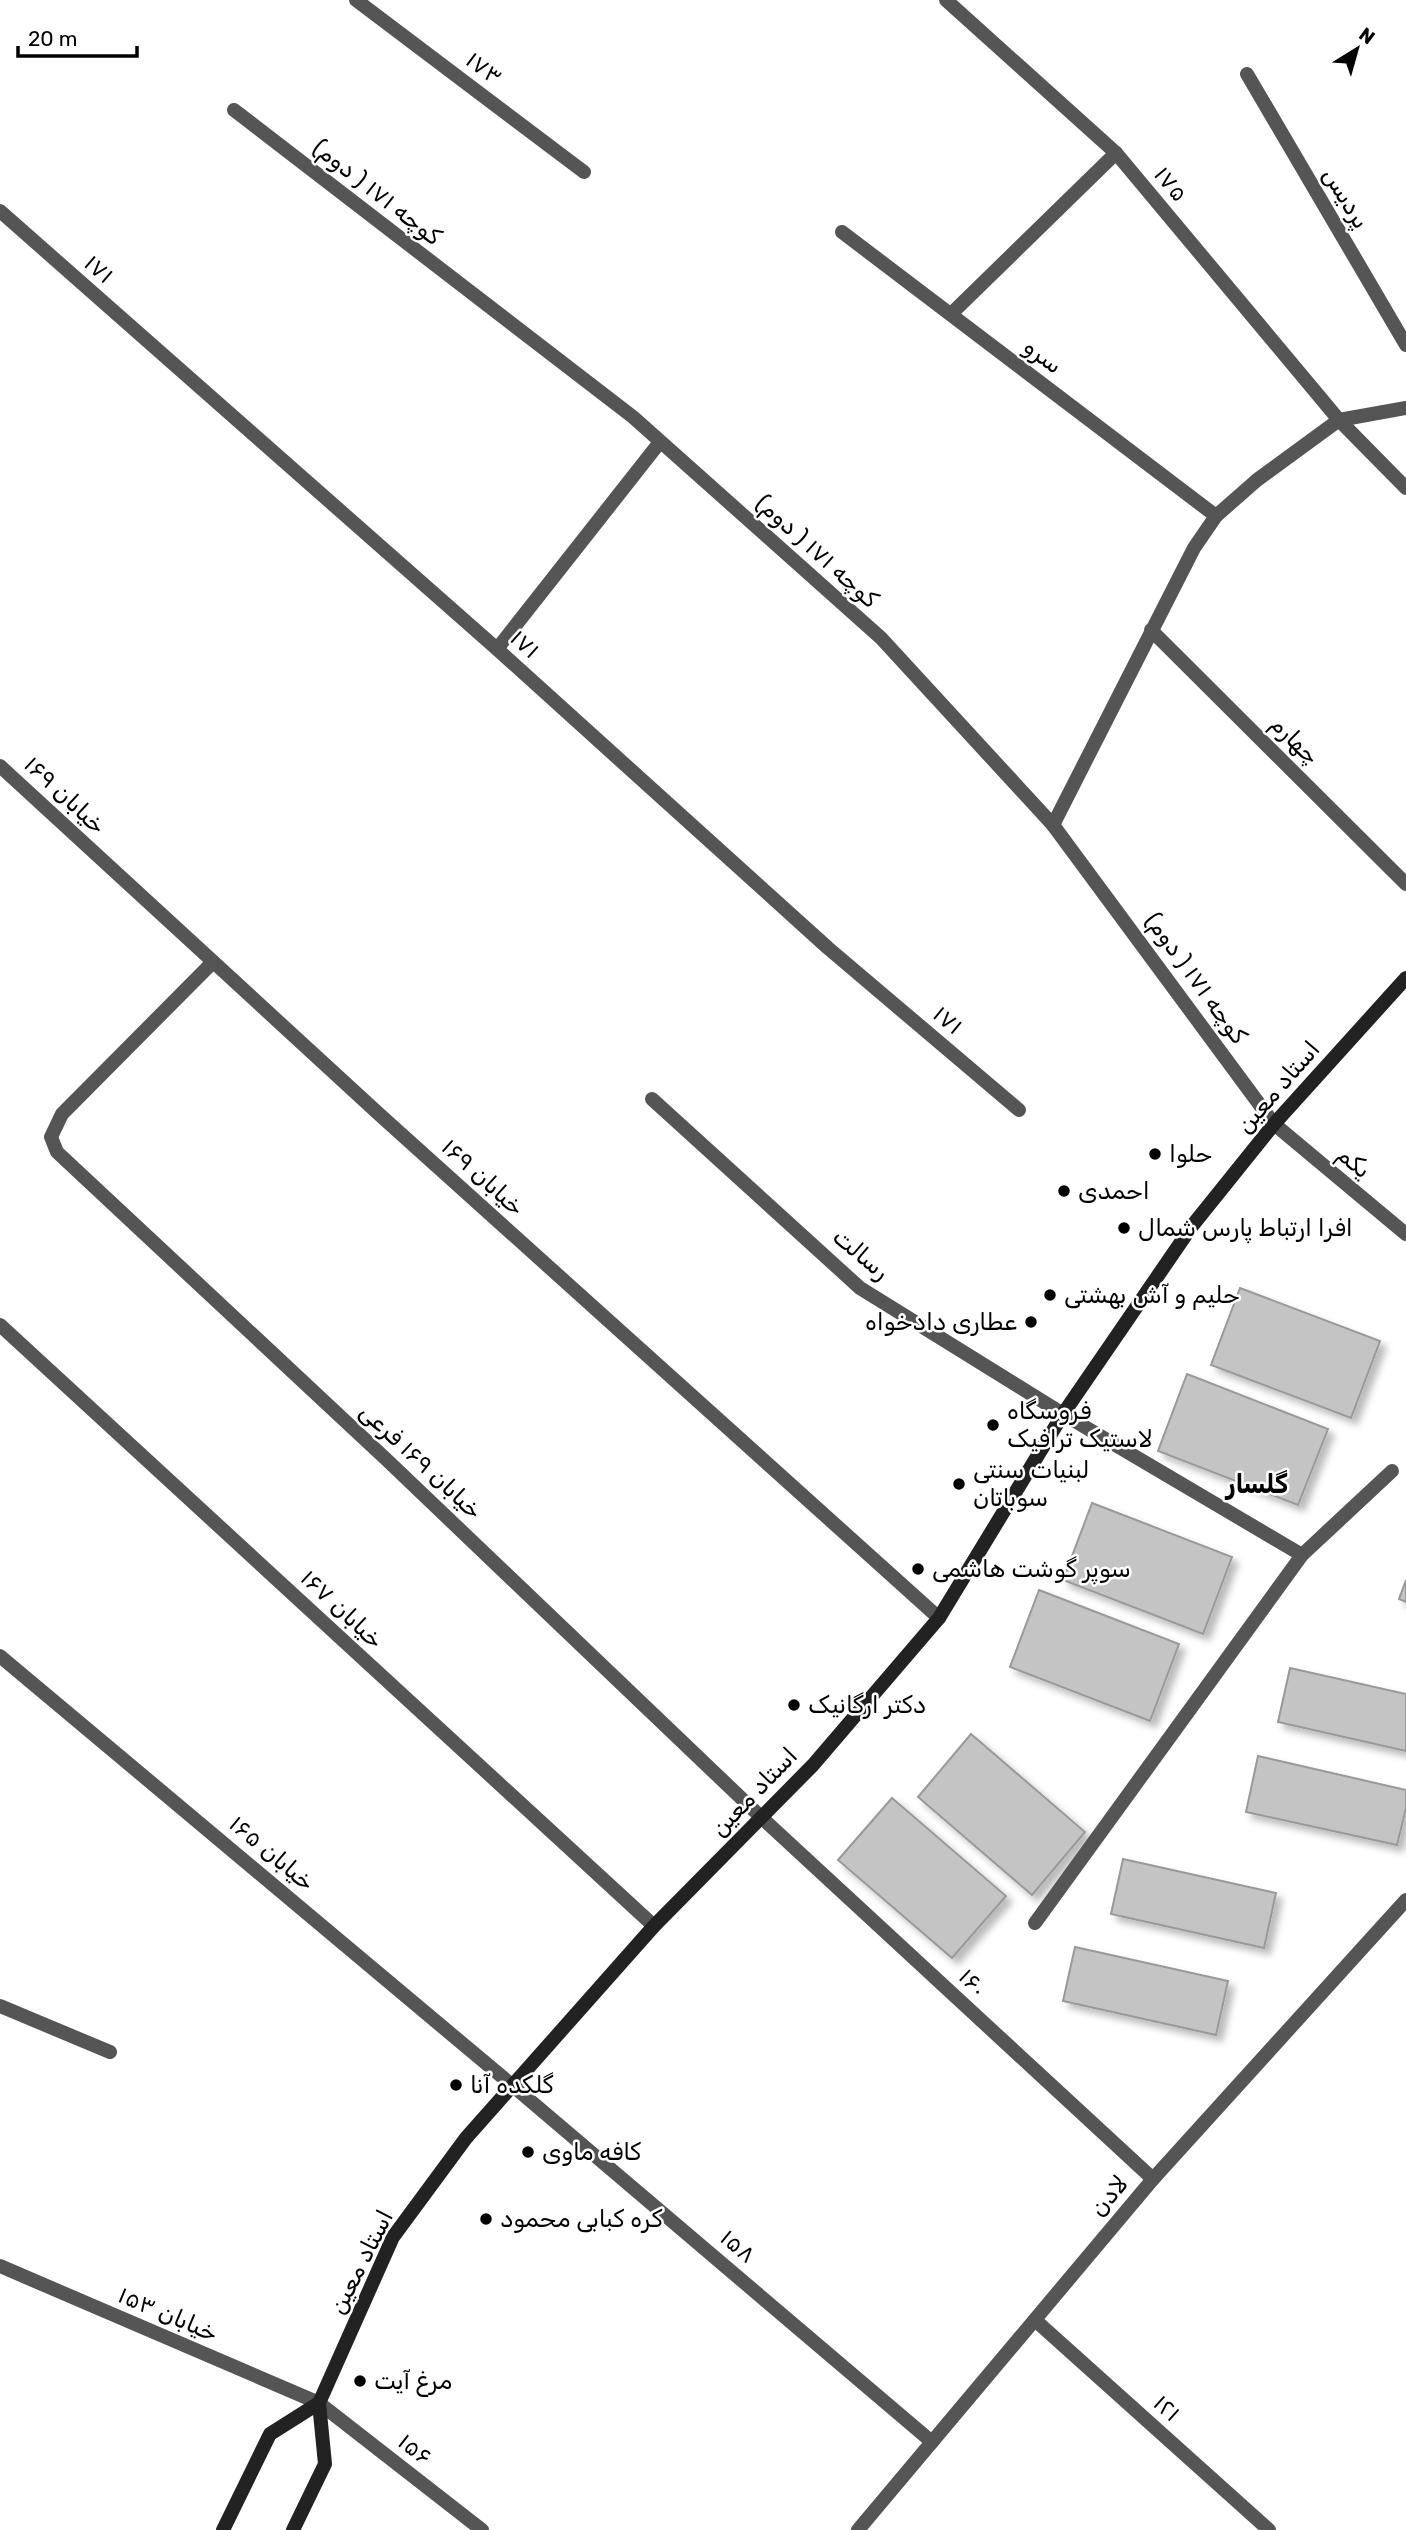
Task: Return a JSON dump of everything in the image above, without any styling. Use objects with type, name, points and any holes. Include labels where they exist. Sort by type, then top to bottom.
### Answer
[{"type":"main road","name":"استاد معین","points":[[293,2530],[325,2464],[319,2403],[393,2237],[466,2137],[654,1926],[813,1765],[939,1618],[1063,1414],[1192,1226],[1274,1124],[1406,978]]},
{"type":"main road","points":[[223,2530],[270,2434],[319,2403]]},
{"type":"street","name":"۱۷۳","points":[[356,0],[584,172]]},
{"type":"street","name":"۱۷۵","points":[[946,0],[1116,153],[1339,420],[1406,488]]},
{"type":"street","name":"پردیس","points":[[1247,74],[1406,345]]},
{"type":"street","name":"کوچه ۱۷۱ ( دوم)","points":[[234,110],[622,409],[881,638],[1053,825],[1274,1124]]},
{"type":"street","points":[[951,314],[1116,153]]},
{"type":"street","name":"۱۷۱","points":[[0,211],[497,649],[828,948],[1019,1110]]},
{"type":"street","name":"سرو","points":[[842,232],[1216,516]]},
{"type":"street","points":[[1053,825],[1194,548],[1216,516],[1257,480],[1339,420],[1406,408]]},
{"type":"street","points":[[497,649],[660,442]]},
{"type":"street","name":"چهارم","points":[[1151,630],[1406,884]]},
{"type":"street","name":"خیابان ۱۶۹","points":[[0,766],[939,1618]]},
{"type":"street","name":"خیابان ۱۶۹ فرعی","points":[[213,962],[62,1114],[51,1137],[57,1152],[388,1461],[762,1818]]},
{"type":"street","name":"رسالت","points":[[652,1099],[860,1288],[1063,1414],[1302,1555]]},
{"type":"street","name":"یکم","points":[[1274,1124],[1406,1234]]},
{"type":"street","name":"خیابان ۱۶۷","points":[[0,1325],[654,1926]]},
{"type":"street","points":[[1035,1923],[1302,1555],[1392,1471]]},
{"type":"street","name":"خیابان ۱۶۵","points":[[0,1656],[513,2086]]},
{"type":"street","name":"۱۶۰","points":[[762,1818],[1153,2179]]},
{"type":"street","name":"لادن","points":[[858,2530],[1153,2179],[1406,1900]]},
{"type":"street","points":[[0,2006],[110,2052]]},
{"type":"street","name":"۱۵۸","points":[[513,2086],[932,2442]]},
{"type":"street","name":"خیابان ۱۵۳","points":[[0,2266],[319,2403]]},
{"type":"street","name":"۱۲۱","points":[[1035,2320],[1269,2530]]},
{"type":"street","name":"۱۵۶","points":[[319,2403],[482,2530]]},
{"type":"building","points":[[1240,1288],[1380,1341],[1351,1418],[1211,1365]]},
{"type":"building","points":[[1187,1374],[1328,1429],[1298,1505],[1158,1451]]},
{"type":"building","points":[[1092,1503],[1232,1557],[1203,1634],[1063,1580]]},
{"type":"building","points":[[1406,1580],[1406,1602],[1399,1599]]},
{"type":"building","points":[[1039,1590],[1179,1644],[1150,1721],[1010,1667]]},
{"type":"building","points":[[1290,1668],[1406,1694],[1406,1751],[1278,1722]]},
{"type":"building","points":[[971,1734],[1085,1832],[1032,1895],[918,1797]]},
{"type":"building","points":[[1258,1756],[1406,1790],[1406,1808],[1397,1845],[1246,1812]]},
{"type":"building","points":[[892,1798],[1006,1896],[952,1958],[838,1860]]},
{"type":"building","points":[[1123,1859],[1276,1893],[1264,1948],[1111,1914]]},
{"type":"building","points":[[1075,1947],[1228,1981],[1216,2035],[1063,2001]]},
{"type":"place","name":"حلوا","points":[[1155,1154]]},
{"type":"place","name":"احمدی","points":[[1064,1191]]},
{"type":"place","name":"افرا ارتباط پارس شمال","points":[[1124,1228]]},
{"type":"place","name":"حلیم و آش بهشتی","points":[[1050,1295]]},
{"type":"place","name":"عطاری دادخواه","points":[[1031,1322]]},
{"type":"place","name":"فروسگاه لاستیک ترافیک","points":[[993,1425]]},
{"type":"place","name":"لبنیات سنتی سوباتان","points":[[959,1484]]},
{"type":"place","name":"سوپر گوشت هاشمی","points":[[918,1569]]},
{"type":"place","name":"دکتر ارگانیک","points":[[794,1705]]},
{"type":"place","name":"گلکده آنا","points":[[456,2085]]},
{"type":"place","name":"کافه ماوی","points":[[528,2152]]},
{"type":"place","name":"کره کبابی محمود","points":[[486,2219]]},
{"type":"place","name":"مرغ آیت","points":[[360,2381]]},
{"type":"district","name":"گلسار","points":[[1257,1484]]}]
